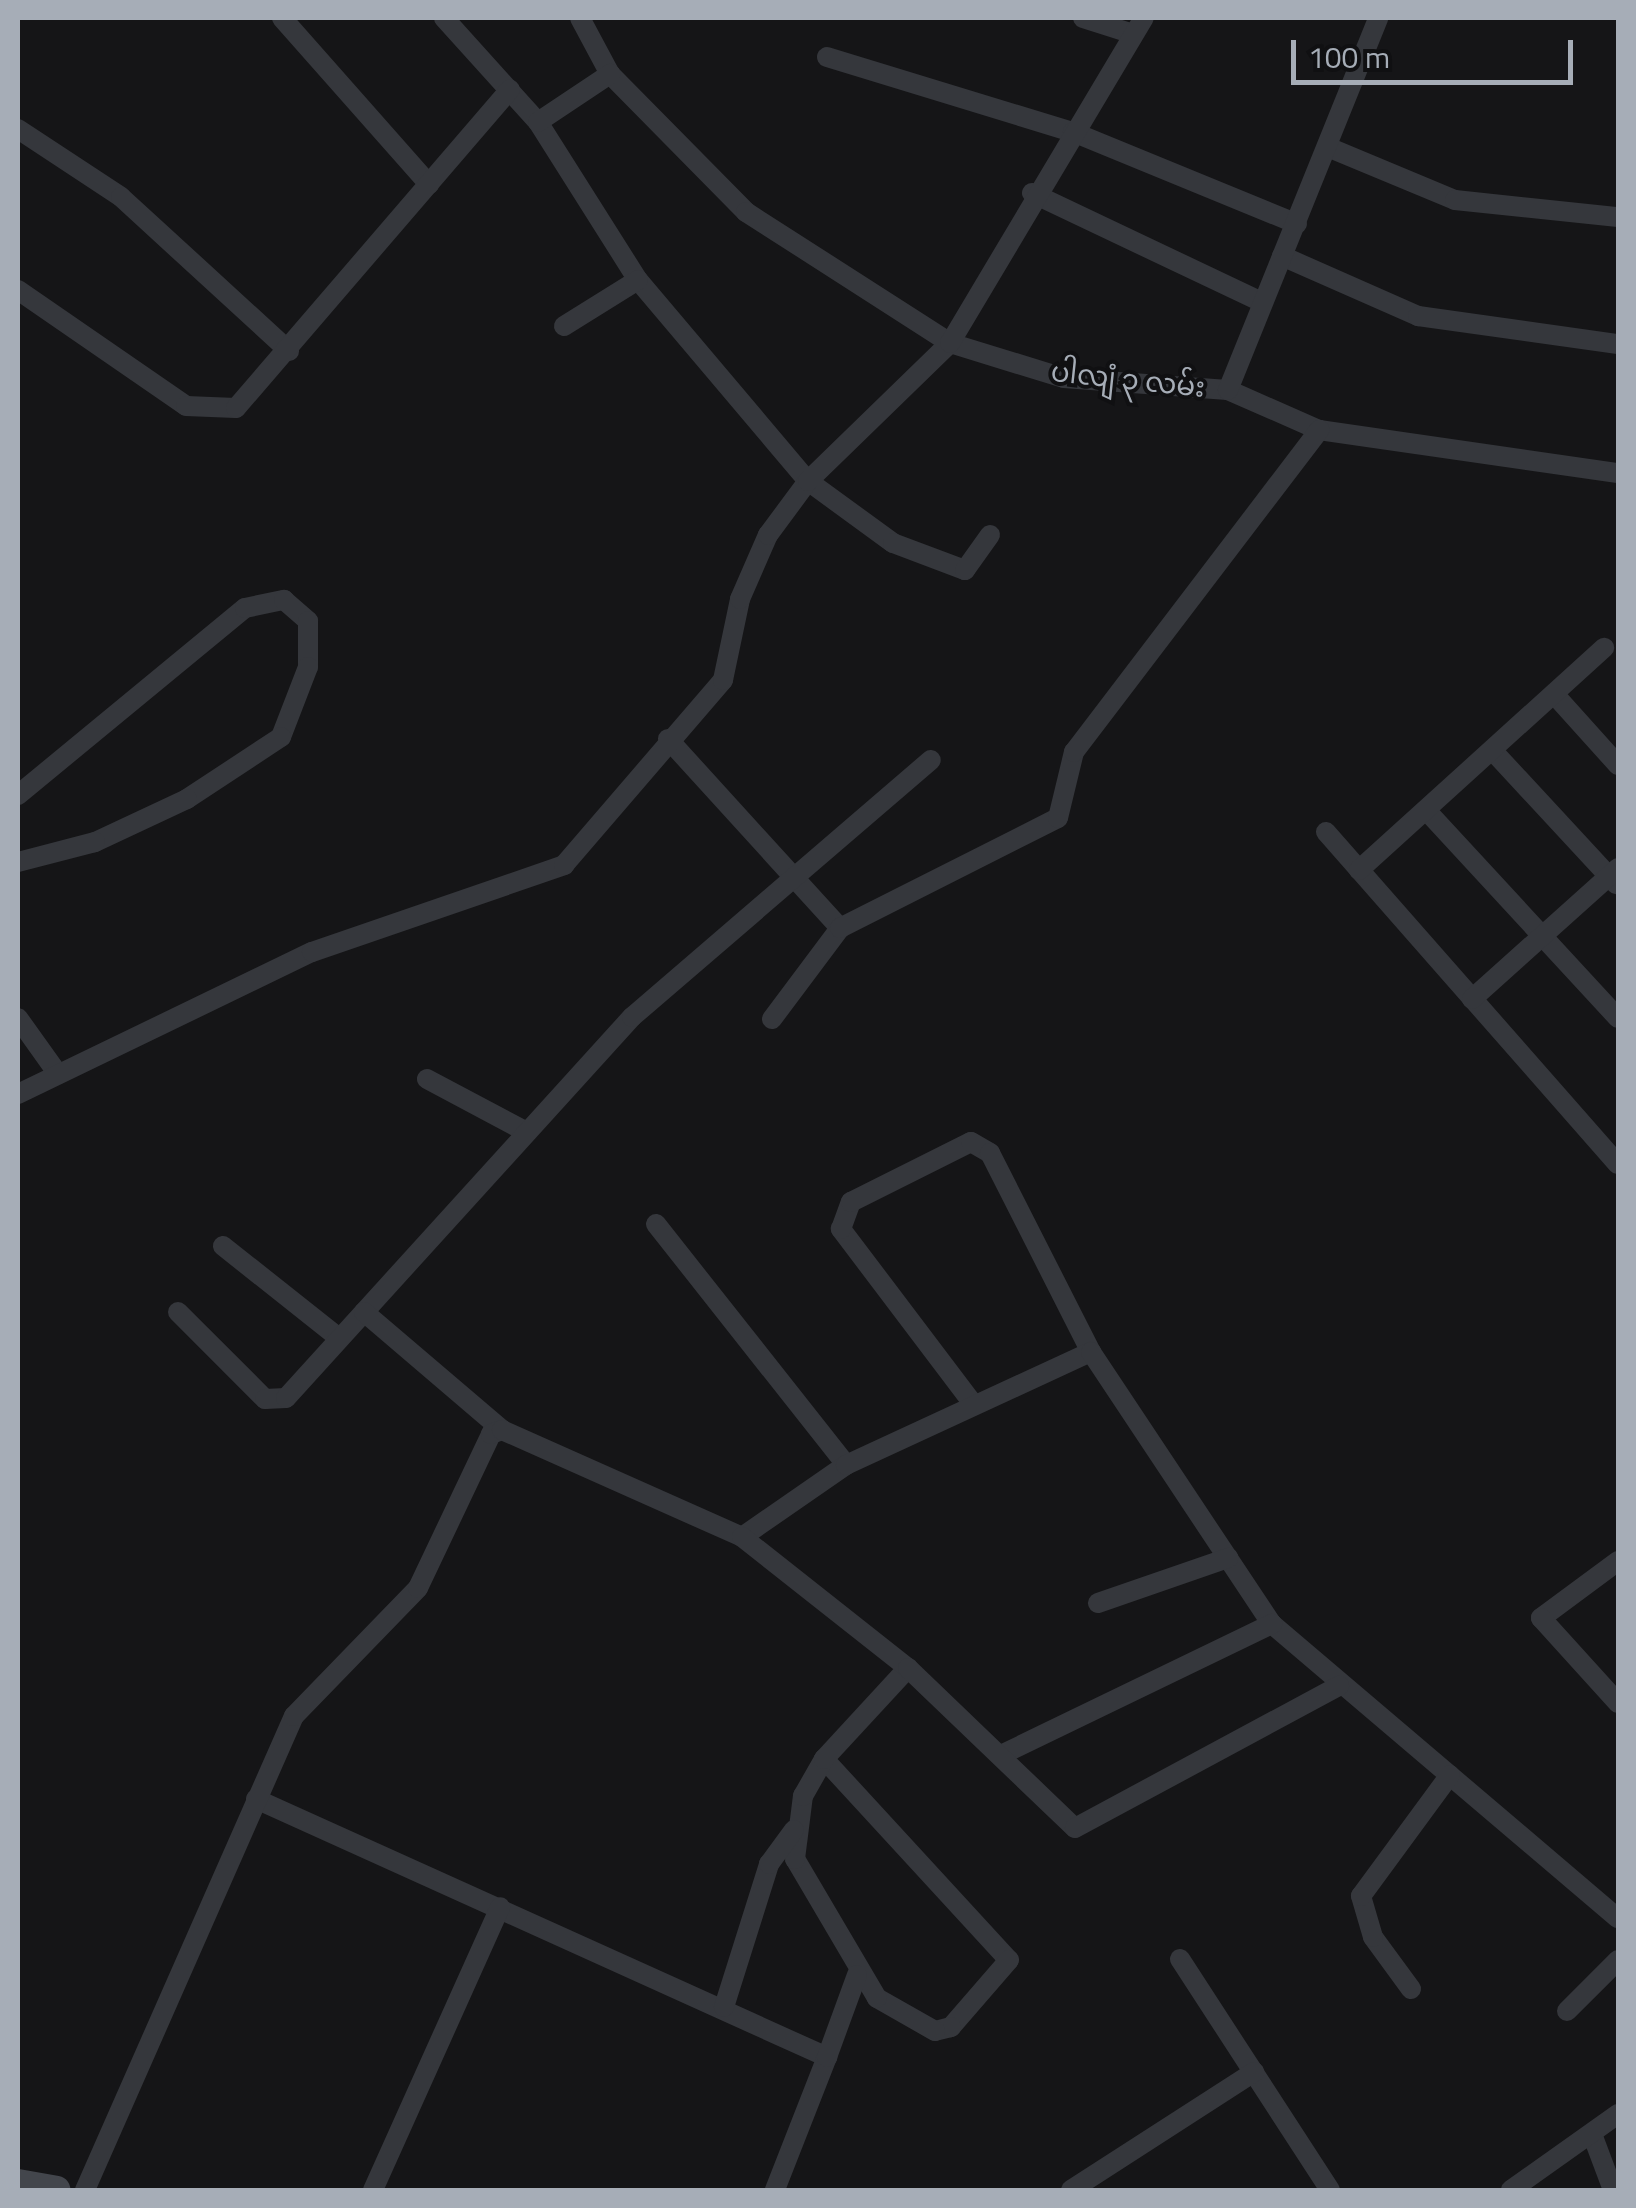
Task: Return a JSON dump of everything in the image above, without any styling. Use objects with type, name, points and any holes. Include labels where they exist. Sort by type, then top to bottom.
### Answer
[{"type":"main road","points":[[18,2183],[56,2190]]},
{"type":"street","points":[[282,18],[428,184]]},
{"type":"street","points":[[444,18],[538,122],[638,280],[808,481],[893,542],[965,570],[990,536]]},
{"type":"street","name":"ပါလျံ ၃ လမ်း","points":[[580,18],[610,74],[746,212],[950,343],[1064,378],[1228,390],[1319,430],[1618,473]]},
{"type":"street","points":[[18,1094],[312,952],[564,865],[668,739],[723,680],[750,566],[808,481],[950,343],[1032,193],[1138,26],[1083,18]]},
{"type":"street","points":[[1228,390],[1257,300],[1282,256],[1330,148],[1378,18]]},
{"type":"street","points":[[827,57],[1073,132],[1297,224]]},
{"type":"street","points":[[538,122],[610,74]]},
{"type":"street","points":[[18,290],[186,406],[236,408],[510,90]]},
{"type":"street","points":[[18,129],[121,196],[289,351]]},
{"type":"street","points":[[1330,148],[1487,208],[1618,217]]},
{"type":"street","points":[[1032,193],[1257,300]]},
{"type":"street","points":[[1282,256],[1418,316],[1618,344]]},
{"type":"street","points":[[564,326],[638,280]]},
{"type":"street","points":[[772,1019],[840,928],[1058,818],[1074,752],[1319,430]]},
{"type":"street","points":[[18,795],[244,608],[284,600],[308,621],[308,667],[281,736],[187,799],[95,842],[18,862]]},
{"type":"street","points":[[1359,870],[1604,648]]},
{"type":"street","points":[[1554,694],[1618,765]]},
{"type":"street","points":[[668,739],[840,928]]},
{"type":"street","points":[[1472,1000],[1541,936],[1615,878],[1492,750]]},
{"type":"street","points":[[178,1312],[266,1400],[286,1398],[523,1130],[632,1017],[930,760]]},
{"type":"street","points":[[1426,810],[1618,1018]]},
{"type":"street","points":[[1326,832],[1618,1164]]},
{"type":"street","points":[[18,1018],[58,1074]]},
{"type":"street","points":[[427,1079],[523,1130]]},
{"type":"street","points":[[970,1401],[841,1229],[851,1202],[971,1142],[990,1154],[1091,1352],[1272,1624],[1338,1686],[1618,1918]]},
{"type":"street","points":[[656,1224],[846,1465]]},
{"type":"street","points":[[223,1246],[338,1337]]},
{"type":"street","points":[[364,1312],[502,1430],[742,1537],[908,1668],[1003,1754],[1075,1828],[1338,1686]]},
{"type":"street","points":[[742,1537],[846,1465],[970,1401],[1091,1352]]},
{"type":"street","points":[[85,2190],[294,1716],[418,1588],[491,1434],[502,1430]]},
{"type":"street","points":[[1098,1604],[1228,1558]]},
{"type":"street","points":[[1618,1561],[1542,1618],[1618,1704]]},
{"type":"street","points":[[1003,1754],[1272,1624]]},
{"type":"street","points":[[724,2007],[769,1864],[794,1830],[824,1759],[908,1668]]},
{"type":"street","points":[[794,1830],[795,1858],[857,1975],[877,1998],[935,2031],[967,2015],[1008,1960],[824,1759]]},
{"type":"street","points":[[1411,1990],[1374,1936],[1361,1896],[1450,1775]]},
{"type":"street","points":[[256,1799],[724,2007],[827,2057]]},
{"type":"street","points":[[373,2190],[500,1907]]},
{"type":"street","points":[[1180,1959],[1330,2190]]},
{"type":"street","points":[[1567,2011],[1618,1960]]},
{"type":"street","points":[[776,2190],[857,1975]]},
{"type":"street","points":[[1072,2190],[1254,2072]]},
{"type":"street","points":[[1511,2190],[1618,2114]]},
{"type":"street","points":[[1592,2134],[1613,2190]]}]
